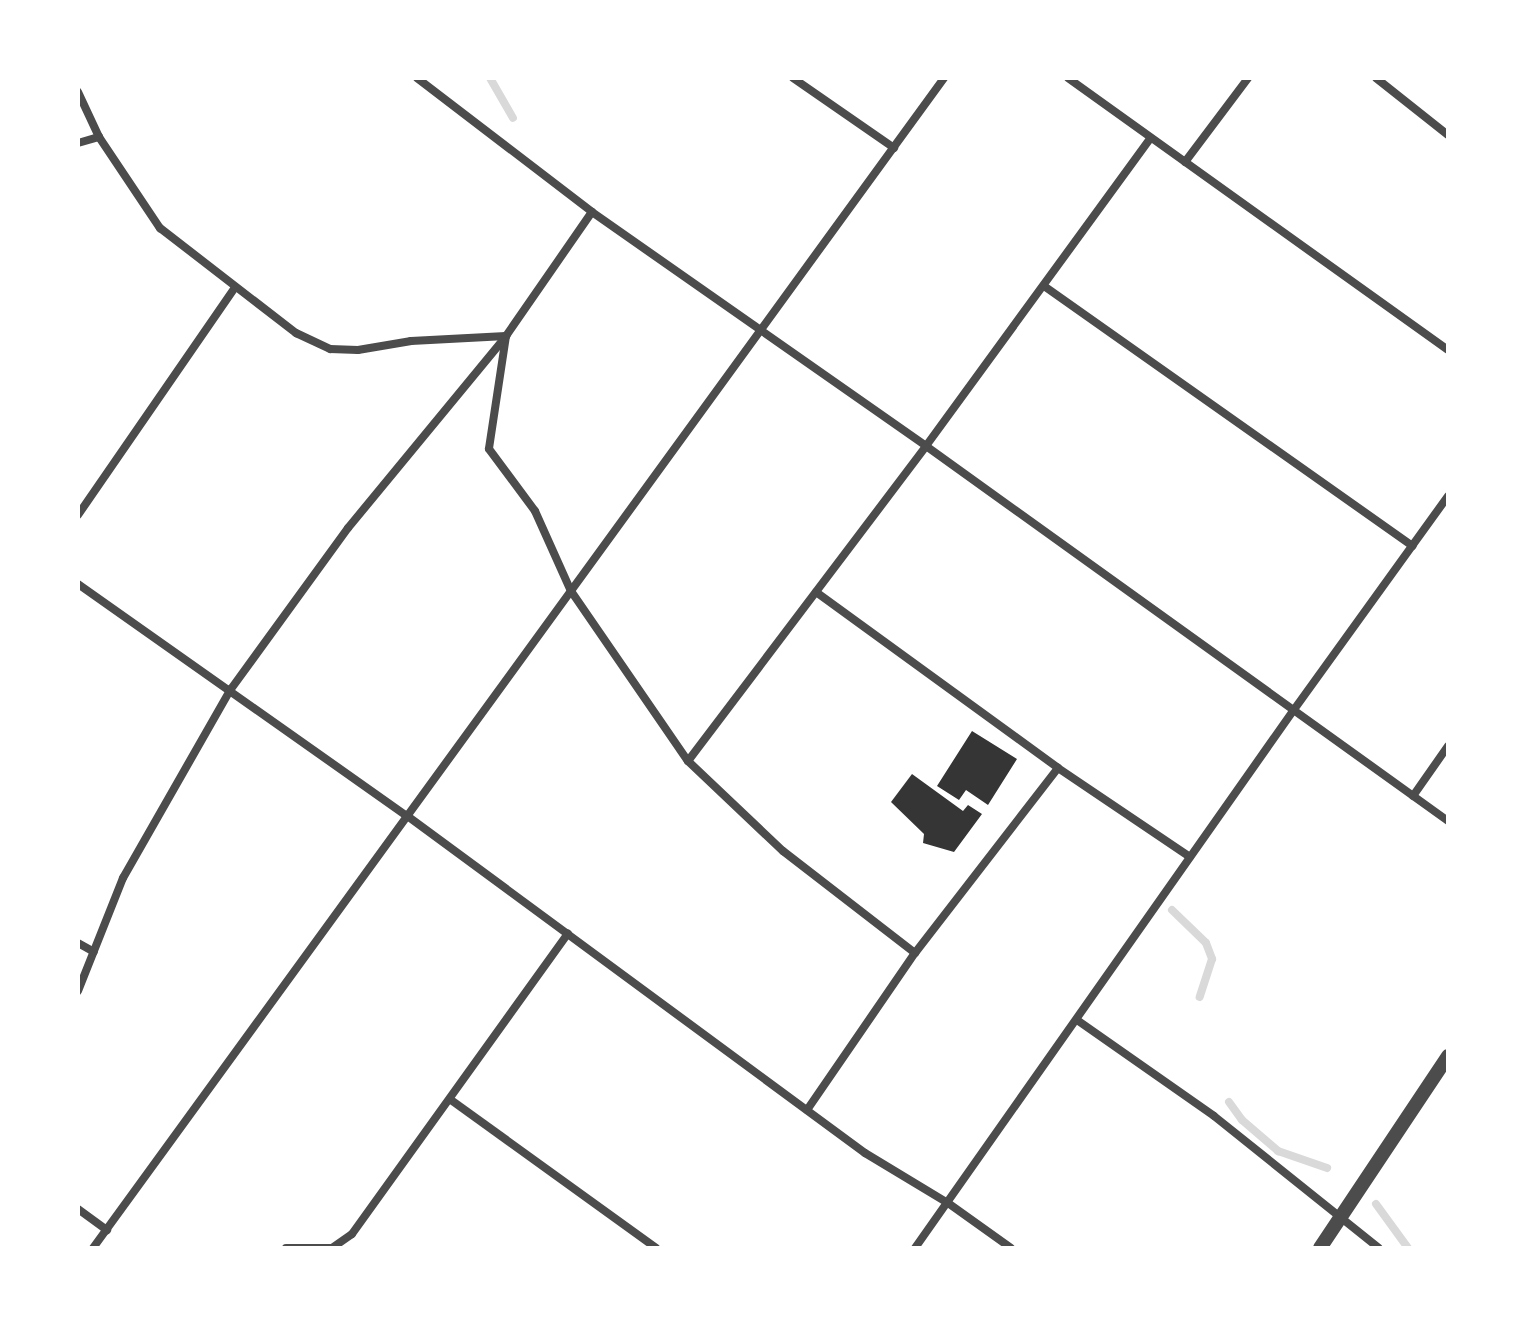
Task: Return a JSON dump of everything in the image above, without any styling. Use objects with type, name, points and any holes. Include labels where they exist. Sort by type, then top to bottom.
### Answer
[{"type":"street","points":[[417,78],[592,212],[926,446],[1448,821]]},
{"type":"street","points":[[793,78],[894,148]]},
{"type":"street","points":[[93,1248],[944,78]]},
{"type":"street","points":[[1068,78],[1448,350]]},
{"type":"street","points":[[1185,162],[1248,78]]},
{"type":"street","points":[[1376,78],[1448,135]]},
{"type":"street","points":[[78,92],[99,137],[160,228],[296,333],[330,349],[358,350],[411,341],[506,336]]},
{"type":"street","points":[[78,143],[99,137]]},
{"type":"street","points":[[688,761],[926,446],[1151,138]]},
{"type":"street","points":[[78,991],[123,878],[231,689],[348,528],[506,336],[592,212]]},
{"type":"street","points":[[1044,286],[1412,546]]},
{"type":"street","points":[[78,515],[235,287]]},
{"type":"street","points":[[506,336],[489,449],[535,511],[571,591],[688,761],[783,851],[915,953]]},
{"type":"street","points":[[915,1248],[1448,496]]},
{"type":"street","points":[[78,584],[406,815],[865,1153],[948,1203],[1011,1248]]},
{"type":"street","points":[[816,592],[1058,768],[1190,857]]},
{"type":"street","points":[[1413,796],[1448,746]]},
{"type":"street","points":[[807,1110],[915,953],[1058,768]]},
{"type":"street","points":[[286,1248],[331,1248],[352,1234],[568,933]]},
{"type":"street","points":[[78,943],[94,952]]},
{"type":"street","points":[[1077,1020],[1214,1116],[1379,1248]]},
{"type":"street","points":[[1320,1248],[1448,1056]]},
{"type":"street","points":[[451,1100],[656,1248]]},
{"type":"street","points":[[78,1209],[107,1230]]},
{"type":"building","points":[[972,731],[1017,759],[988,805],[966,790],[959,800],[937,786]]},
{"type":"building","points":[[912,774],[963,811],[968,805],[982,814],[954,852],[923,843],[924,834],[891,802]]},
{"type":"waterway","points":[[490,78],[513,118]]},
{"type":"waterway","points":[[1172,910],[1206,943],[1212,959],[1200,997]]},
{"type":"waterway","points":[[1229,1102],[1242,1120],[1278,1151],[1327,1168]]},
{"type":"waterway","points":[[1376,1204],[1408,1248]]}]
